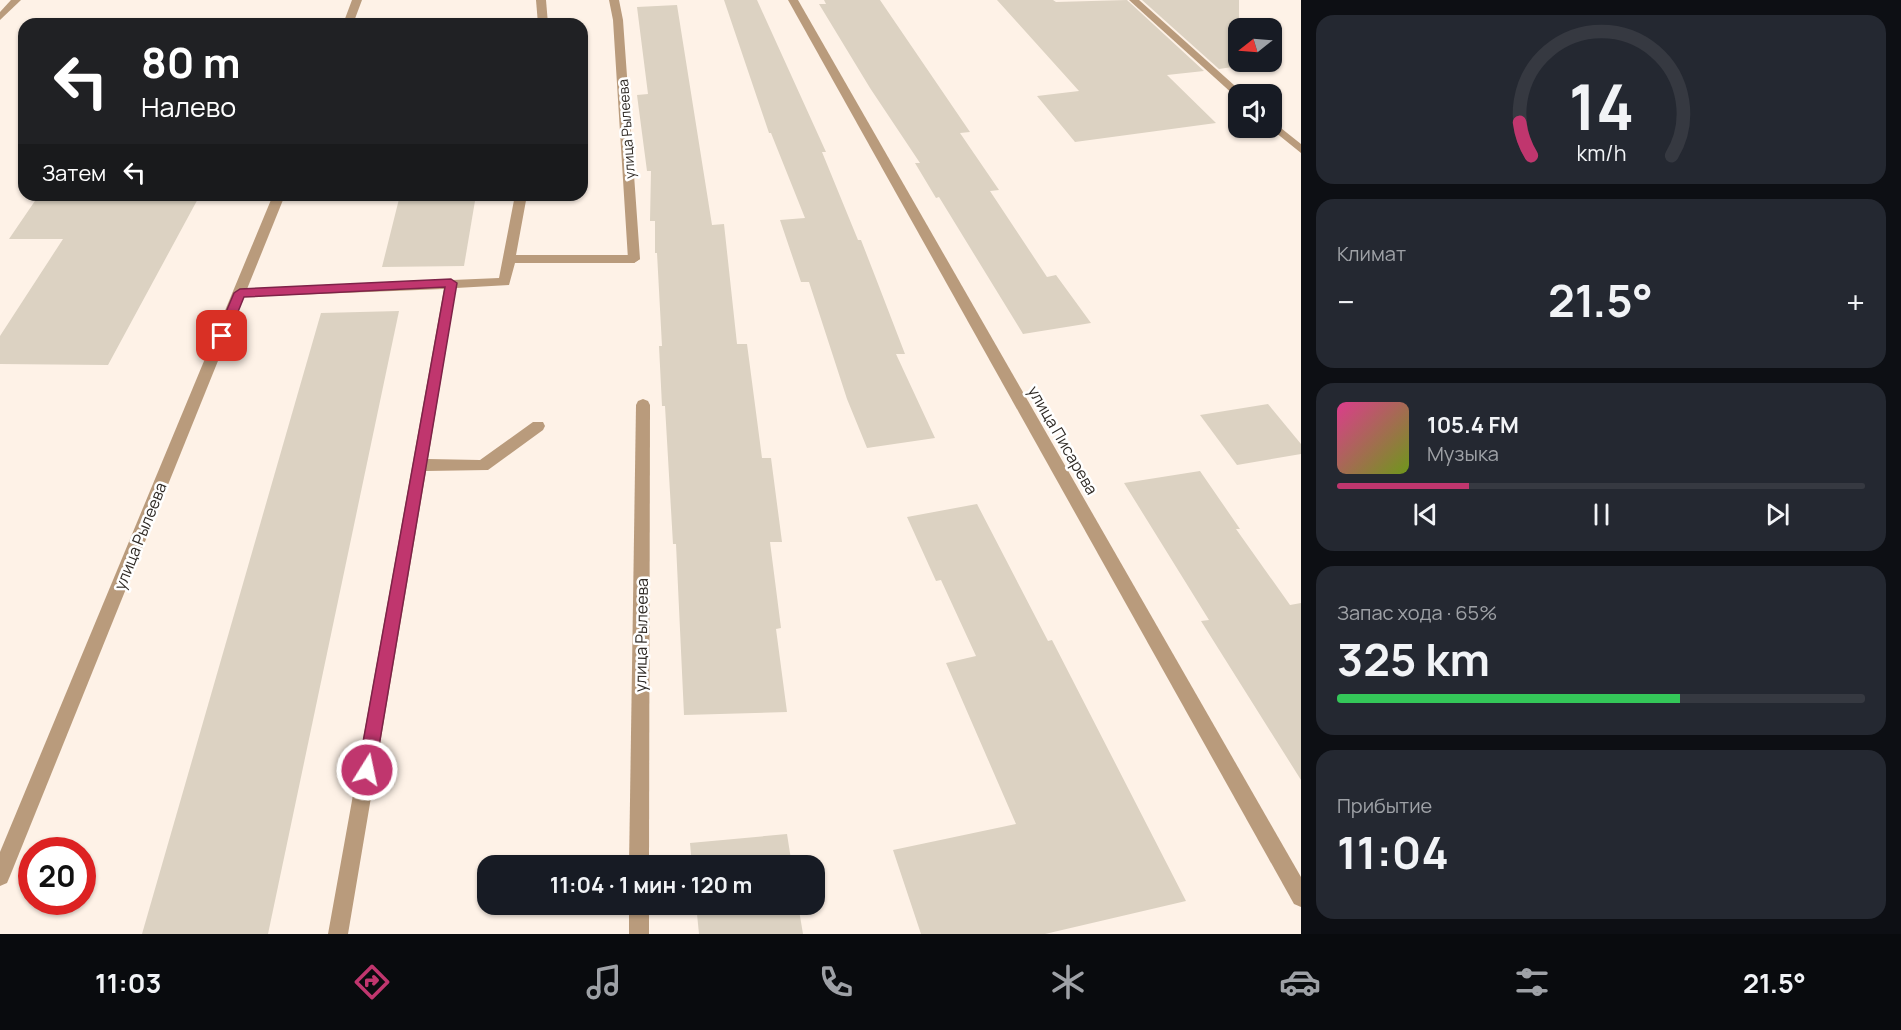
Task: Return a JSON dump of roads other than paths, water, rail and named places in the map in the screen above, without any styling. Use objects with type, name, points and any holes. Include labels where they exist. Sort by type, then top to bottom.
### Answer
[{"type":"street","points":[[0,17],[16,0]]},
{"type":"street","points":[[350,18],[357,0]]},
{"type":"street","points":[[541,0],[542,18]]},
{"type":"street","name":"улица Рылеева","points":[[509,260],[634,259],[618,20],[614,0]]},
{"type":"street","name":"улица Писарева","points":[[793,0],[1301,897]]},
{"type":"street","points":[[1134,0],[1228,84]]},
{"type":"street","points":[[1282,133],[1301,150]]},
{"type":"street","name":"улица Рылеева","points":[[0,876],[277,201]]},
{"type":"street","points":[[240,293],[506,282],[520,201]]},
{"type":"street","points":[[338,934],[451,283]]},
{"type":"street","name":"улица Рылеева","points":[[639,855],[643,405]]},
{"type":"street","points":[[419,465],[483,466],[538,426]]},
{"type":"street","points":[[639,915],[639,934]]}]
